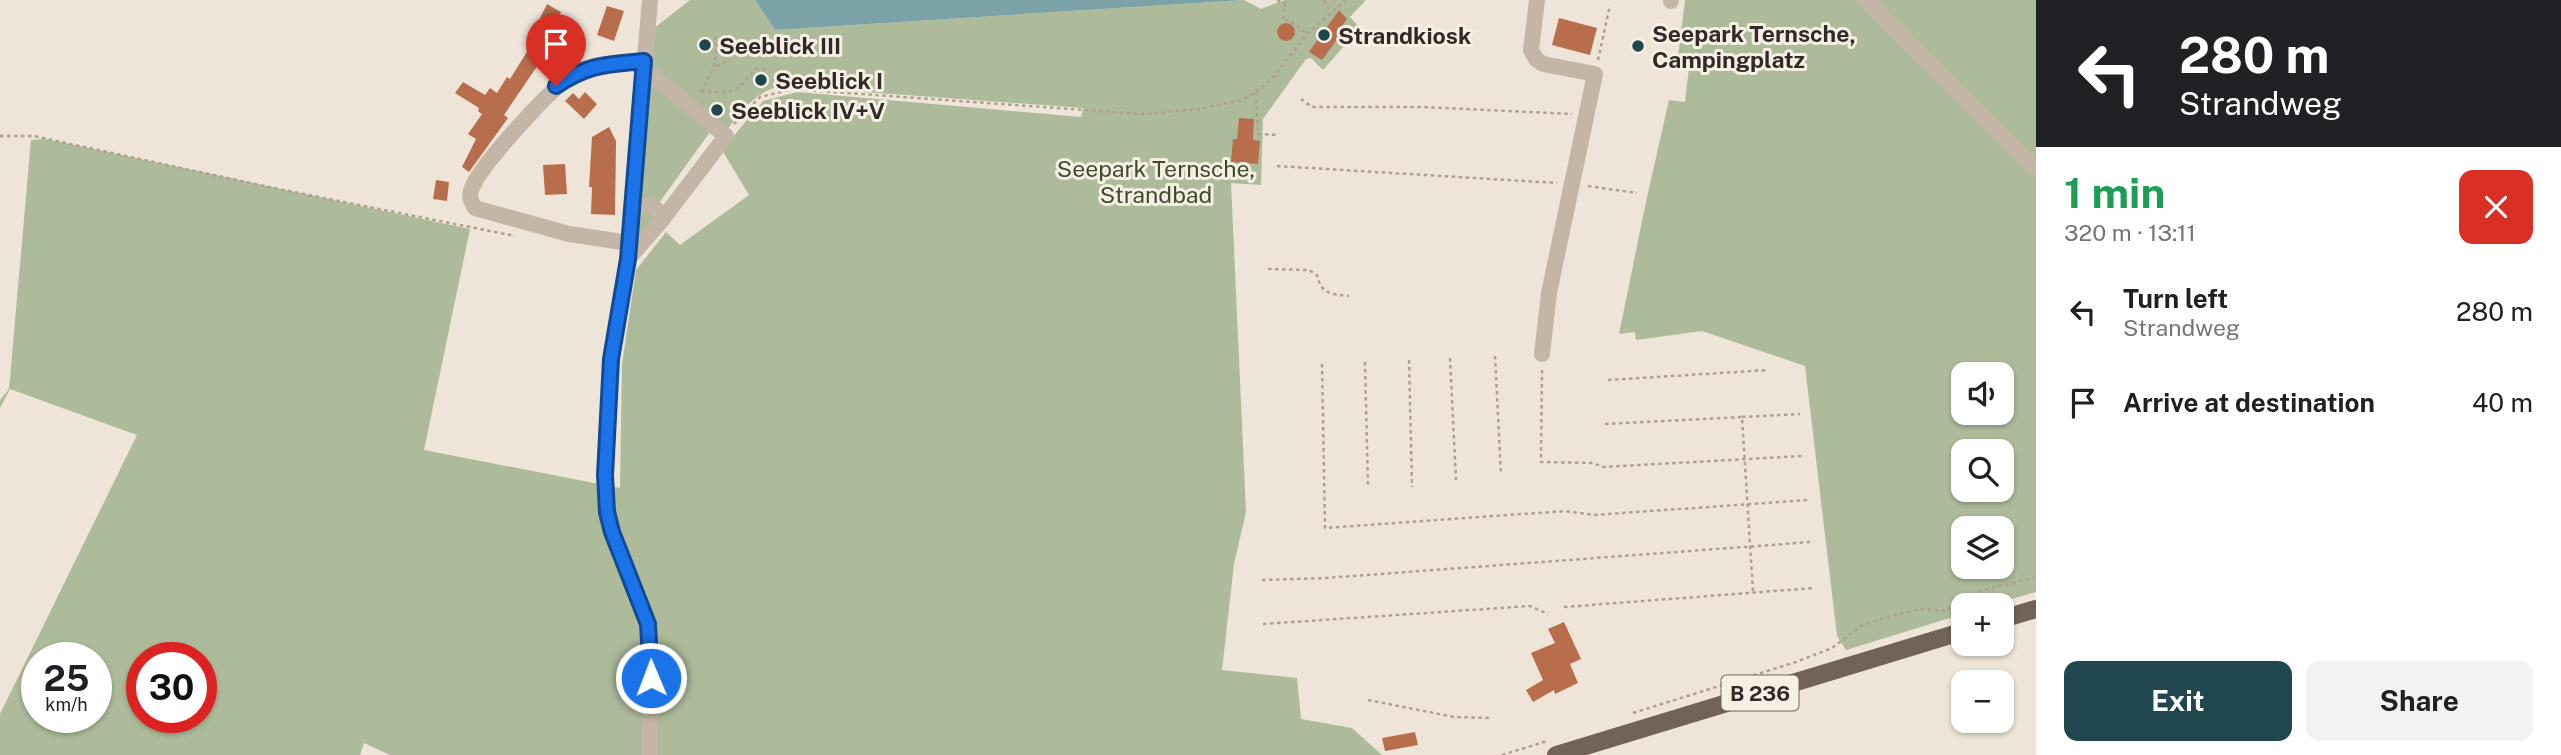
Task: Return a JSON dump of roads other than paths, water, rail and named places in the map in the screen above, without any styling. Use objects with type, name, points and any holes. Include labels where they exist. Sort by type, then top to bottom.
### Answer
[{"type":"main road","points":[[2014,615],[2036,609]]},
{"type":"main road","name":"B 236","points":[[1554,747],[1597,749],[1951,635]]},
{"type":"street","points":[[650,0],[629,251],[611,359],[605,475],[607,512],[612,532],[641,604],[650,638],[650,755]]},
{"type":"street","points":[[1538,0],[1531,50],[1536,59],[1543,64],[1595,74],[1549,293],[1542,354]]},
{"type":"street","points":[[1866,0],[2036,169]]},
{"type":"street","points":[[594,66],[643,67],[726,136],[662,220],[629,251],[475,208],[470,198],[471,189],[492,159],[556,86],[578,72],[594,66]]},
{"type":"street","points":[[631,209],[651,205],[660,211],[662,220]]},
{"type":"water","points":[[755,0],[1244,0],[775,30]]},
{"type":"place","name":"Strandkiosk","points":[[1324,35]]},
{"type":"place","name":"Seeblick III","points":[[705,45]]},
{"type":"place","name":"Seepark Ternsche, Campingplatz","points":[[1638,46]]},
{"type":"place","name":"Seeblick I","points":[[761,80]]},
{"type":"place","name":"Seeblick IV+V","points":[[717,110]]},
{"type":"park label","name":"Seepark Ternsche, Strandbad","points":[[1156,181]]}]
